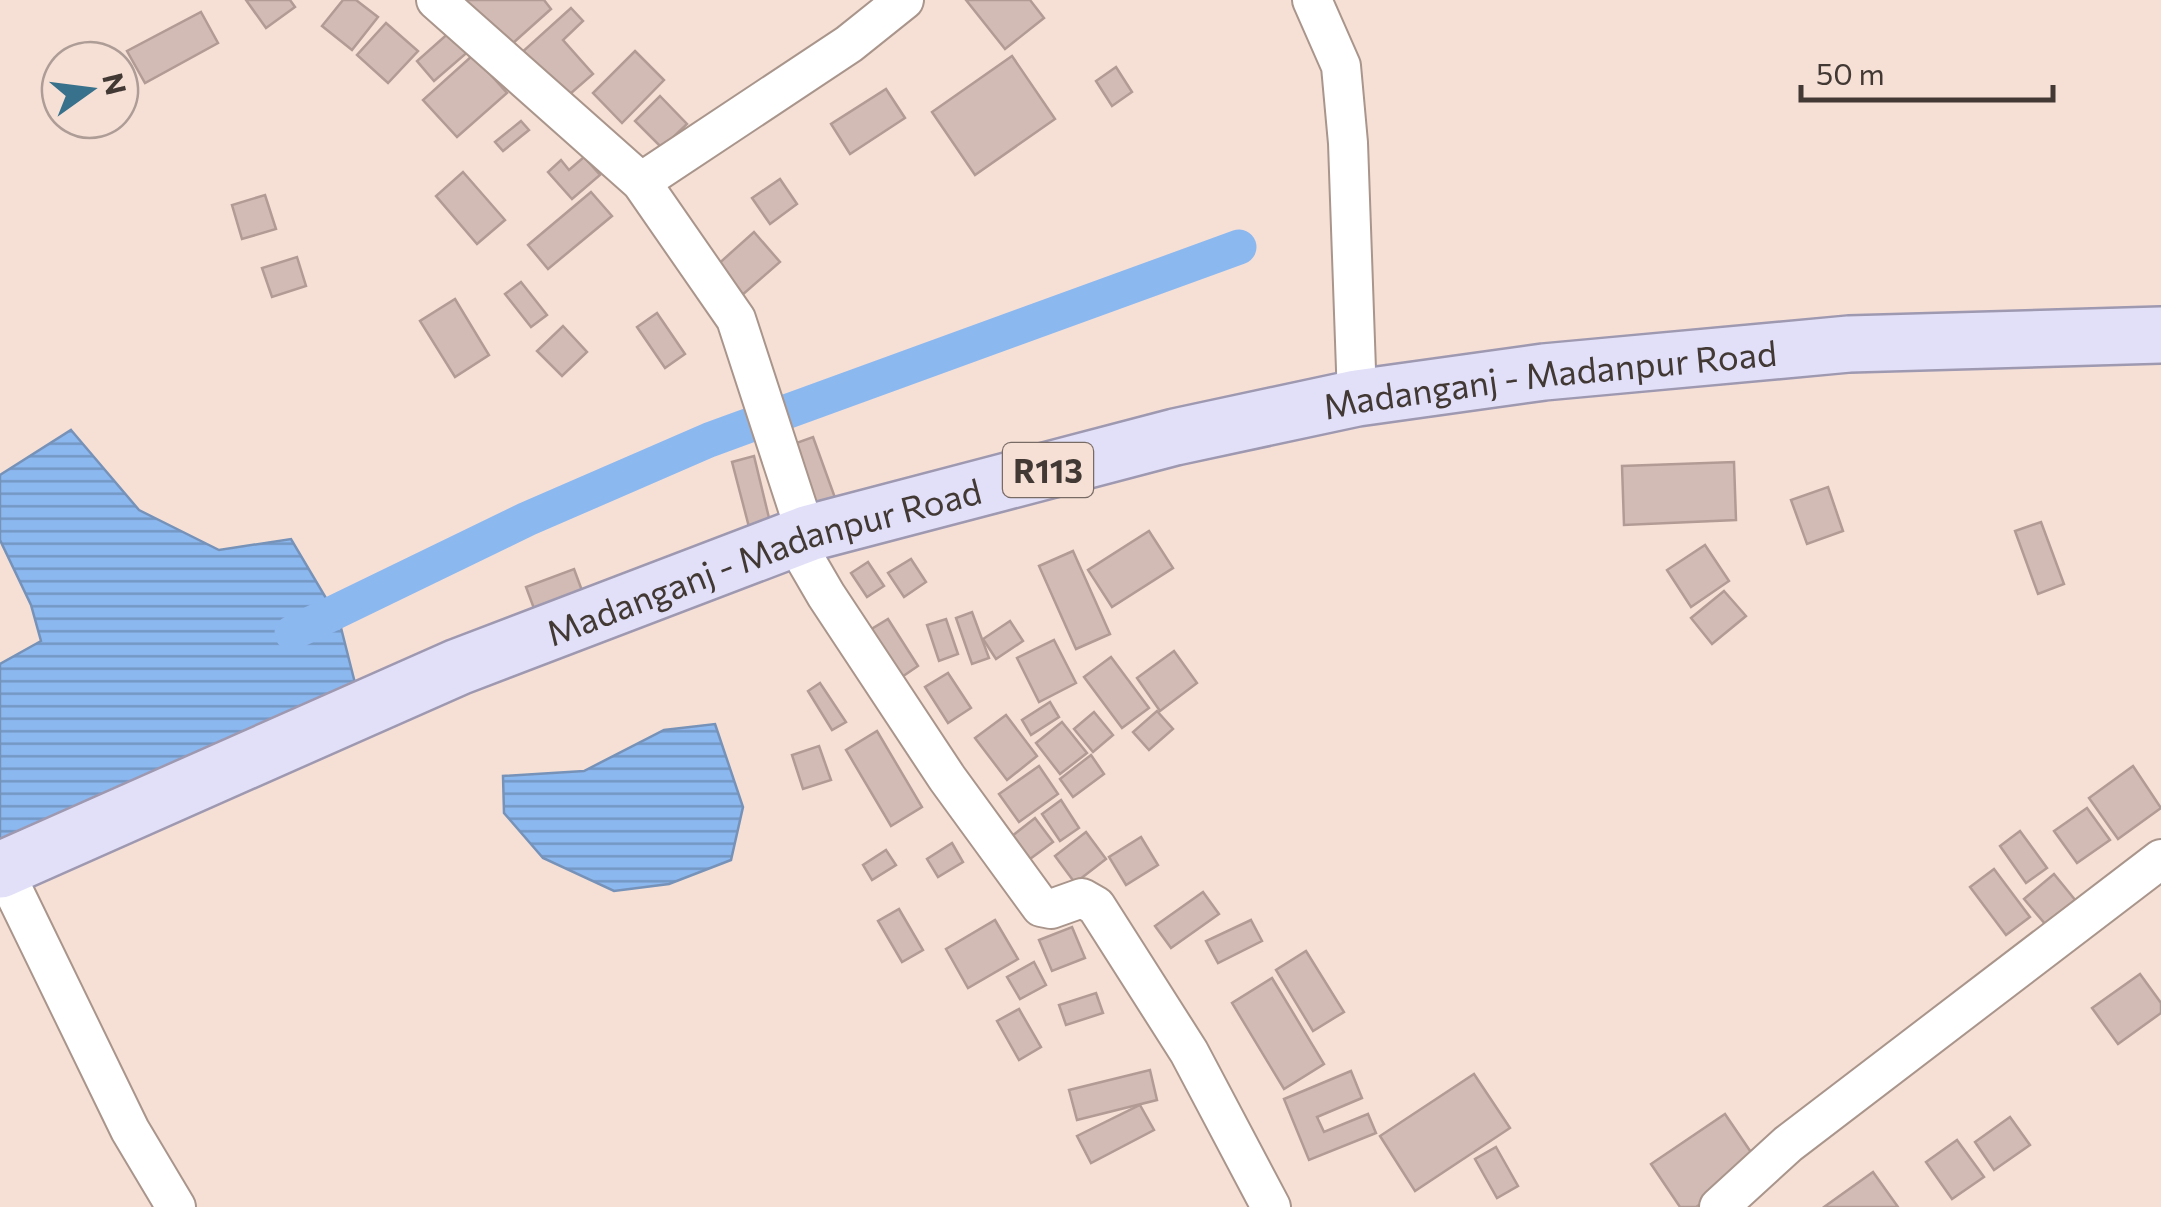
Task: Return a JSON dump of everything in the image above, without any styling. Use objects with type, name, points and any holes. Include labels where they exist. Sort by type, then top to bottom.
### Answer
[{"type":"main road","name":"Madanganj - Madanpur Road","points":[[1,869],[458,667],[800,528],[1175,437],[1357,398],[1544,372],[1849,344],[2161,336]]},
{"type":"street","points":[[436,0],[642,182],[736,319],[800,528],[826,595],[947,778],[1041,907],[1051,910],[1082,898],[1096,906],[1190,1052],[1271,1207]]},
{"type":"street","points":[[642,182],[849,44],[904,0]]},
{"type":"street","points":[[1312,0],[1341,66],[1348,143],[1357,398]]},
{"type":"street","points":[[1719,1207],[1788,1144],[2161,860]]},
{"type":"street","points":[[1,869],[130,1130],[176,1207]]},
{"type":"water","points":[[71,430],[139,510],[219,550],[291,539],[339,620],[357,691],[0,855],[0,664],[41,641],[31,605],[0,540],[0,475]]},
{"type":"water","points":[[715,724],[743,807],[731,860],[669,884],[614,891],[543,858],[504,813],[503,776],[584,771],[664,730]]},
{"type":"building","points":[[246,0],[290,0],[295,7],[266,28]]},
{"type":"building","points":[[343,0],[356,0],[378,17],[352,50],[322,26]]},
{"type":"building","points":[[458,0],[544,0],[551,9],[503,52]]},
{"type":"building","points":[[966,0],[1030,0],[1044,18],[1005,49]]},
{"type":"building","points":[[571,8],[583,21],[563,40],[593,74],[562,101],[520,54]]},
{"type":"building","points":[[201,12],[218,43],[145,83],[140,74],[140,44]]},
{"type":"building","points":[[386,23],[418,51],[388,83],[357,55]]},
{"type":"building","points":[[452,30],[470,50],[434,81],[417,61]]},
{"type":"building","points":[[635,51],[664,80],[622,123],[593,93]]},
{"type":"building","points":[[473,55],[507,93],[457,137],[423,100]]},
{"type":"building","points":[[1012,56],[1055,119],[975,175],[932,112]]},
{"type":"building","points":[[1116,67],[1132,92],[1112,106],[1096,81]]},
{"type":"building","points":[[886,89],[905,118],[850,154],[831,124]]},
{"type":"building","points":[[660,96],[687,124],[662,148],[635,121]]},
{"type":"building","points":[[521,121],[529,130],[503,151],[495,142]]},
{"type":"building","points":[[584,157],[600,175],[572,199],[548,172],[561,160],[569,170]]},
{"type":"building","points":[[463,172],[505,220],[477,244],[436,196]]},
{"type":"building","points":[[780,179],[797,204],[770,224],[752,198]]},
{"type":"building","points":[[591,192],[612,216],[548,269],[528,245]]},
{"type":"building","points":[[265,195],[276,229],[242,239],[232,205]]},
{"type":"building","points":[[754,232],[780,262],[741,296],[715,267]]},
{"type":"building","points":[[297,257],[306,286],[272,297],[262,268]]},
{"type":"building","points":[[521,282],[547,315],[531,327],[505,294]]},
{"type":"building","points":[[455,299],[489,355],[455,377],[420,321]]},
{"type":"building","points":[[657,313],[685,354],[665,368],[637,327]]},
{"type":"building","points":[[563,326],[587,352],[562,376],[537,351]]},
{"type":"building","points":[[813,437],[838,506],[814,515],[788,446]]},
{"type":"building","points":[[754,456],[770,522],[749,527],[732,462]]},
{"type":"building","points":[[1734,462],[1736,520],[1624,525],[1622,466]]},
{"type":"building","points":[[1828,487],[1843,531],[1807,544],[1791,500]]},
{"type":"building","points":[[2041,522],[2064,584],[2038,594],[2015,531]]},
{"type":"building","points":[[1149,531],[1173,568],[1112,607],[1088,570]]},
{"type":"building","points":[[1705,545],[1729,581],[1691,607],[1667,570]]},
{"type":"building","points":[[1073,551],[1110,634],[1076,649],[1039,566]]},
{"type":"building","points":[[911,559],[926,582],[904,597],[888,573]]},
{"type":"building","points":[[868,562],[884,586],[867,597],[851,573]]},
{"type":"building","points":[[574,569],[587,604],[539,622],[526,587]]},
{"type":"building","points":[[1724,591],[1746,616],[1712,644],[1691,618]]},
{"type":"building","points":[[972,612],[989,658],[972,664],[956,618]]},
{"type":"building","points":[[888,619],[918,666],[896,681],[865,633]]},
{"type":"building","points":[[946,619],[958,654],[939,661],[927,625]]},
{"type":"building","points":[[1010,621],[1023,641],[996,659],[983,639]]},
{"type":"building","points":[[1054,640],[1076,683],[1039,702],[1017,658]]},
{"type":"building","points":[[1174,651],[1197,683],[1160,711],[1137,678]]},
{"type":"building","points":[[1111,657],[1149,708],[1122,728],[1084,677]]},
{"type":"building","points":[[948,673],[971,708],[948,723],[925,687]]},
{"type":"building","points":[[820,683],[846,722],[832,730],[808,691]]},
{"type":"building","points":[[1050,702],[1059,717],[1031,735],[1022,720]]},
{"type":"building","points":[[1157,711],[1173,729],[1149,750],[1133,732]]},
{"type":"building","points":[[1094,712],[1113,735],[1093,752],[1074,729]]},
{"type":"building","points":[[1006,715],[1037,756],[1007,780],[975,738]]},
{"type":"building","points":[[1062,722],[1087,753],[1060,774],[1036,743]]},
{"type":"building","points":[[877,731],[922,807],[891,826],[846,750]]},
{"type":"building","points":[[819,746],[831,780],[803,789],[792,755]]},
{"type":"building","points":[[1091,755],[1104,774],[1073,797],[1060,779]]},
{"type":"building","points":[[1039,766],[1058,794],[1019,822],[999,794]]},
{"type":"building","points":[[2133,766],[2161,808],[2118,839],[2089,798]]},
{"type":"building","points":[[1061,800],[1079,828],[1060,841],[1042,814]]},
{"type":"building","points":[[2087,808],[2110,840],[2077,863],[2054,831]]},
{"type":"building","points":[[1035,818],[1053,842],[1030,859],[1012,836]]},
{"type":"building","points":[[2020,831],[2047,868],[2026,883],[2000,846]]},
{"type":"building","points":[[1086,832],[1106,859],[1075,883],[1055,856]]},
{"type":"building","points":[[1141,837],[1158,865],[1126,885],[1109,857]]},
{"type":"building","points":[[952,843],[963,862],[938,877],[927,859]]},
{"type":"building","points":[[886,850],[896,865],[872,880],[863,865]]},
{"type":"building","points":[[1994,869],[2030,917],[2006,935],[1970,887]]},
{"type":"building","points":[[2054,874],[2076,901],[2046,925],[2024,899]]},
{"type":"building","points":[[1203,892],[1219,914],[1171,948],[1155,926]]},
{"type":"building","points":[[899,909],[923,950],[902,962],[878,921]]},
{"type":"building","points":[[995,920],[1018,959],[968,988],[946,949]]},
{"type":"building","points":[[1251,920],[1262,941],[1218,963],[1206,941]]},
{"type":"building","points":[[1072,927],[1085,958],[1052,971],[1039,940]]},
{"type":"building","points":[[1306,951],[1344,1012],[1313,1031],[1276,970]]},
{"type":"building","points":[[1034,962],[1046,985],[1020,999],[1007,977]]},
{"type":"building","points":[[2140,974],[2161,1003],[2161,1013],[2118,1044],[2092,1008]]},
{"type":"building","points":[[1272,978],[1324,1064],[1284,1089],[1232,1003]]},
{"type":"building","points":[[1096,993],[1103,1013],[1066,1025],[1059,1005]]},
{"type":"building","points":[[1019,1009],[1041,1047],[1019,1060],[997,1021]]},
{"type":"building","points":[[1150,1070],[1157,1100],[1077,1120],[1069,1090]]},
{"type":"building","points":[[1351,1071],[1362,1098],[1317,1117],[1324,1132],[1368,1114],[1376,1133],[1309,1160],[1284,1099]]},
{"type":"building","points":[[1474,1074],[1510,1128],[1415,1191],[1380,1136]]},
{"type":"building","points":[[1140,1105],[1154,1130],[1091,1163],[1077,1136]]},
{"type":"building","points":[[1725,1114],[1759,1164],[1696,1207],[1680,1207],[1651,1164]]},
{"type":"building","points":[[2010,1117],[2030,1145],[1994,1170],[1975,1142]]},
{"type":"building","points":[[1957,1140],[1984,1177],[1952,1199],[1926,1162]]},
{"type":"building","points":[[1496,1147],[1518,1186],[1497,1198],[1475,1159]]},
{"type":"building","points":[[1873,1172],[1898,1207],[1824,1207]]},
{"type":"waterway","points":[[292,633],[527,519],[709,440],[1239,247]]}]
